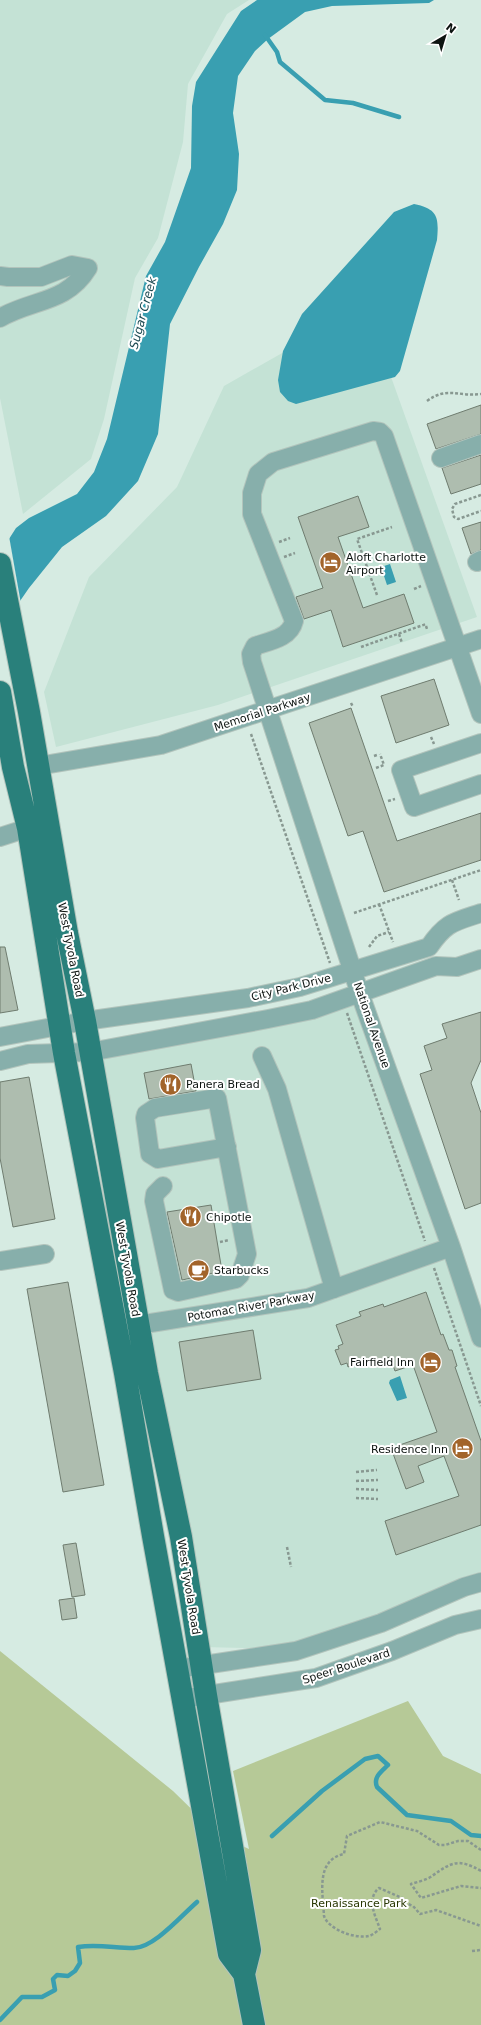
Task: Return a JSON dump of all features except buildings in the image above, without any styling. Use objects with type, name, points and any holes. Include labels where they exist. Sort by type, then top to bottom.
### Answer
[{"type":"main road","name":"West Tyvola Road","points":[[0,564],[38,766],[67,933],[85,1021],[138,1325],[181,1537],[206,1696],[250,1950],[244,1974],[254,2025]]},
{"type":"main road","name":"West Tyvola Road","points":[[0,692],[13,767],[28,828],[64,1053],[125,1373],[152,1536],[229,1954],[244,1974]]},
{"type":"street","points":[[0,276],[40,277],[72,265],[88,268],[82,278],[55,298],[10,312],[0,318]]},
{"type":"street","name":"National Avenue","points":[[458,647],[384,436],[380,432],[373,431],[273,462],[258,474],[252,493],[252,514],[294,621],[292,629],[286,635],[255,646],[251,654],[267,711],[360,994],[452,1248],[481,1338]]},
{"type":"street","points":[[442,458],[481,444]]},
{"type":"street","name":"Memorial Parkway","points":[[38,766],[160,745],[267,711],[481,639]]},
{"type":"street","points":[[458,647],[481,714]]},
{"type":"street","points":[[481,743],[401,770],[414,807],[481,784]]},
{"type":"street","points":[[0,837],[28,828]]},
{"type":"street","name":"City Park Drive","points":[[0,1037],[60,1027],[85,1021],[248,998],[300,987],[429,947],[438,934],[451,923],[481,913]]},
{"type":"street","points":[[0,1061],[28,1054],[90,1052],[247,1024],[312,1010],[436,966],[457,967],[481,959]]},
{"type":"street","points":[[247,1024],[248,998]]},
{"type":"street","points":[[262,1056],[277,1089],[334,1289]]},
{"type":"street","points":[[164,1186],[155,1194],[154,1200],[173,1290],[178,1292],[230,1281],[240,1275],[247,1254],[227,1147],[217,1098],[155,1108],[149,1111],[145,1118],[150,1154],[158,1159],[227,1147]]},
{"type":"street","name":"Potomac River Parkway","points":[[138,1325],[308,1298],[452,1248]]},
{"type":"street","points":[[0,1261],[45,1254]]},
{"type":"street","points":[[177,1669],[302,1649],[381,1623],[464,1587],[481,1582]]},
{"type":"street","name":"Speer Boulevard","points":[[182,1699],[316,1678],[392,1651],[455,1625],[481,1619]]},
{"type":"path","points":[[427,401],[434,396],[446,392],[471,395],[481,394]]},
{"type":"path","points":[[481,495],[456,504],[452,509],[454,517],[458,519],[481,511]]},
{"type":"path","points":[[377,595],[358,539],[392,527]]},
{"type":"path","points":[[361,647],[426,626]]},
{"type":"path","points":[[399,634],[402,643]]},
{"type":"path","points":[[351,703],[353,707]]},
{"type":"path","points":[[251,734],[330,962]]},
{"type":"path","points":[[376,768],[384,765],[377,755]]},
{"type":"path","points":[[354,913],[481,870]]},
{"type":"path","points":[[452,880],[459,900]]},
{"type":"path","points":[[379,904],[393,942]]},
{"type":"path","points":[[370,947],[377,936],[389,932]]},
{"type":"path","points":[[346,1009],[427,1247]]},
{"type":"path","points":[[433,1264],[481,1406]]},
{"type":"path","points":[[356,1472],[377,1470]]},
{"type":"path","points":[[356,1481],[378,1480]]},
{"type":"path","points":[[356,1489],[378,1490]]},
{"type":"path","points":[[356,1498],[378,1499]]},
{"type":"path","points":[[287,1547],[291,1567]]},
{"type":"path","points":[[481,1850],[468,1841],[458,1841],[445,1845],[439,1845],[417,1831],[380,1822],[347,1836],[344,1854],[329,1861],[323,1874],[324,1916],[326,1922],[337,1930],[360,1936],[370,1936],[380,1929],[372,1901],[373,1893],[379,1888],[402,1898],[408,1904],[413,1906],[420,1914],[436,1910],[481,1926]]},
{"type":"path","points":[[481,1871],[469,1864],[449,1864],[432,1877],[411,1884],[421,1898],[461,1886],[481,1888]]},
{"type":"path","points":[[472,1951],[481,1950]]},
{"type":"shaded area","points":[[0,0],[249,0],[227,14],[188,84],[183,142],[158,238],[135,278],[104,419],[91,459],[23,514],[0,398]]},
{"type":"shaded area","points":[[351,314],[371,321],[477,617],[218,705],[56,747],[44,692],[89,577],[177,487],[224,386]]},
{"type":"shaded area","points":[[359,997],[481,1345],[481,1581],[296,1649],[202,1647],[127,1325],[83,1057]]},
{"type":"green space","points":[[0,1651],[173,1791],[215,1832],[250,2025],[0,2025]]},
{"type":"green space","name":"Renaissance Park","points":[[408,1701],[443,1756],[481,1774],[481,2025],[251,2025],[218,1835],[249,1849],[233,1771]]},
{"type":"water","name":"Sugar Creek","points":[[257,0],[434,0],[429,3],[332,6],[305,12],[268,39],[255,51],[238,76],[233,113],[239,154],[237,190],[223,224],[170,324],[158,434],[138,481],[106,516],[62,547],[29,588],[0,630],[0,553],[16,528],[29,518],[77,494],[94,472],[107,439],[146,276],[165,242],[191,168],[192,106],[196,82],[241,11]]},
{"type":"water","points":[[414,204],[428,208],[435,215],[438,225],[437,240],[400,371],[395,377],[296,404],[288,401],[280,392],[278,380],[283,351],[302,314],[394,212]]},
{"type":"water","points":[[390,564],[396,582],[387,585],[381,567]]},
{"type":"water","points":[[400,1376],[407,1398],[397,1401],[389,1383],[390,1380]]},
{"type":"pier","points":[[9,536],[21,604],[0,632],[0,549]]},
{"type":"waterway","points":[[265,35],[277,52],[280,62],[325,100],[353,103],[399,117]]},
{"type":"waterway","points":[[272,1836],[322,1791],[365,1759],[378,1756],[388,1765],[377,1777],[377,1787],[407,1815],[451,1821],[471,1835],[481,1836]]},
{"type":"waterway","points":[[0,2020],[22,1997],[42,1997],[55,1990],[53,1979],[57,1975],[68,1976],[75,1971],[80,1963],[78,1947],[141,1947],[167,1930],[197,1902]]},
{"type":"place","name":"Aloft Charlotte Airport","points":[[330,563]]},
{"type":"place","name":"Panera Bread","points":[[170,1084]]},
{"type":"place","name":"Chipotle","points":[[191,1217]]},
{"type":"place","name":"Starbucks","points":[[198,1270]]},
{"type":"place","name":"Fairfield Inn","points":[[430,1362]]},
{"type":"place","name":"Residence Inn","points":[[463,1449]]}]
